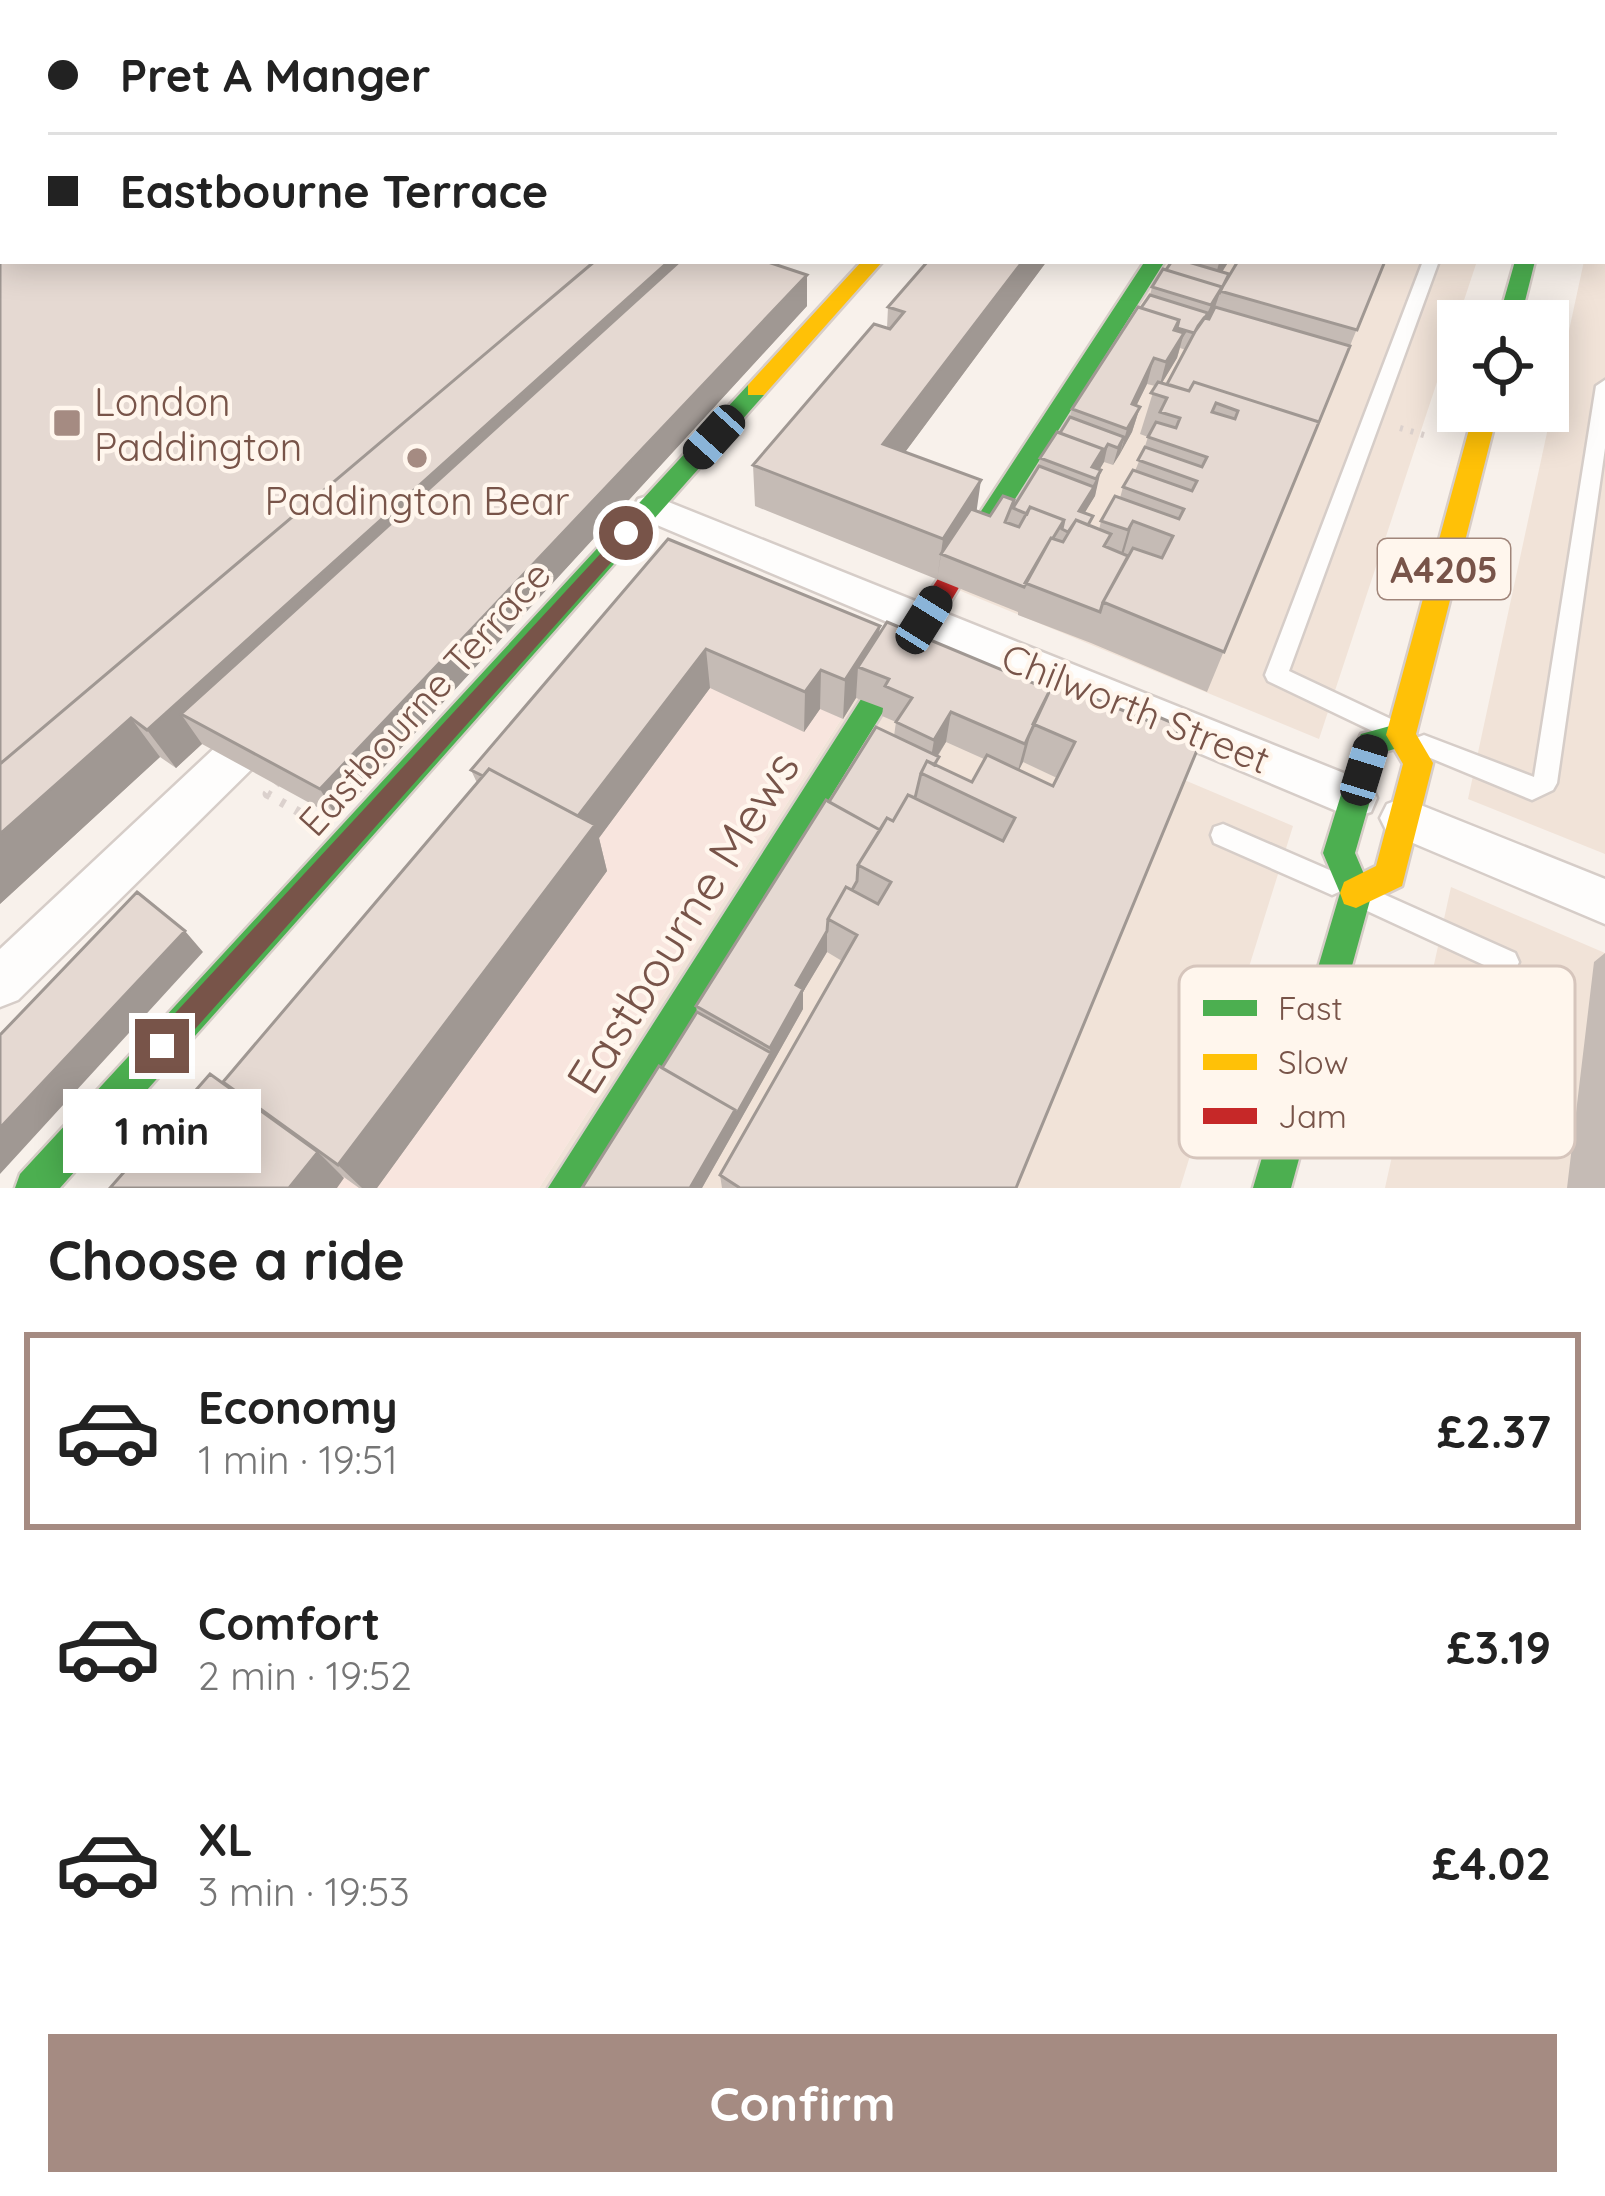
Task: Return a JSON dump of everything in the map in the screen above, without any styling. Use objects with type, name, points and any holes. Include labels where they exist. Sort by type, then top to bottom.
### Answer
[{"type":"street","name":"Eastbourne Terrace","points":[[34,1188],[870,264]]},
{"type":"street","points":[[976,538],[1153,264]]},
{"type":"street","points":[[1515,300],[1524,264]]},
{"type":"street","name":"A4205","points":[[1356,893],[1390,875],[1418,763],[1401,735],[1480,432]]},
{"type":"street","name":"Chilworth Street","points":[[651,508],[1354,798]]},
{"type":"street","points":[[900,660],[947,584]]},
{"type":"street","points":[[0,983],[296,698]]},
{"type":"street","name":"Eastbourne Mews","points":[[567,1188],[873,704]]},
{"type":"street","name":"A4205","points":[[1335,966],[1356,893],[1340,853],[1354,798],[1372,742],[1401,735]]},
{"type":"street","points":[[1403,818],[1605,902]]},
{"type":"street","name":"A4205","points":[[1272,1188],[1281,1158]]},
{"type":"lane","points":[[1431,264],[1276,675],[1532,790],[1545,783],[1605,386]]},
{"type":"lane","points":[[1223,835],[1506,962]]},
{"type":"path","points":[[281,777],[267,794],[313,820]]},
{"type":"shaded area","points":[[1162,264],[1476,264],[1464,300],[1437,300],[1437,382],[1319,739],[956,589]]},
{"type":"shaded area","points":[[1583,264],[1605,264],[1605,854],[1468,799],[1547,432],[1569,432],[1569,331]]},
{"type":"shaded area","points":[[669,562],[884,653],[539,1188],[159,1188]]},
{"type":"shaded area","points":[[884,653],[1293,826],[1249,966],[1179,966],[1179,1158],[1189,1158],[1180,1188],[539,1188]]},
{"type":"shaded area","points":[[1451,887],[1605,953],[1605,1188],[1385,1188],[1392,1158],[1575,1158],[1575,966],[1434,966]]},
{"type":"building","points":[[0,264],[591,264],[0,764]]},
{"type":"building","points":[[591,264],[666,264],[147,730],[131,718],[0,834],[0,764]]},
{"type":"building","points":[[677,264],[774,264],[807,275],[320,789],[181,714]]},
{"type":"building","points":[[925,264],[1021,264],[883,444],[981,480],[943,539],[753,465],[874,324],[890,329],[904,312],[888,307]]},
{"type":"building","points":[[1170,264],[1195,264],[1229,274],[1219,294],[1222,287],[1166,270]]},
{"type":"building","points":[[1236,264],[1384,264],[1357,330],[1220,291]]},
{"type":"building","points":[[1163,269],[1222,287],[1211,305],[1152,287]]},
{"type":"building","points":[[1150,295],[1208,313],[1194,333],[1177,328],[1179,320],[1141,308]]},
{"type":"building","points":[[1138,307],[1179,320],[1174,330],[1184,333],[1166,362],[1154,358],[1132,404],[1140,407],[1127,429],[1072,409]]},
{"type":"building","points":[[1215,307],[1350,346],[1319,422],[1194,382],[1189,391],[1167,384],[1198,326]]},
{"type":"building","points":[[1158,382],[1189,391],[1194,382],[1319,422],[1224,652],[1103,602],[1133,548],[1162,558],[1173,536],[1133,521],[1128,530],[1101,521],[1115,496],[1179,519],[1184,509],[1123,487],[1133,470],[1192,491],[1197,481],[1138,460],[1145,447],[1202,467],[1207,457],[1148,437],[1156,422],[1176,428],[1180,418],[1160,412],[1167,398],[1151,393]],"holes":[[[1216,403],[1238,411],[1235,419],[1212,412]]]},
{"type":"building","points":[[1070,417],[1124,437],[1118,448],[1108,444],[1101,456],[1103,449],[1060,433]]},
{"type":"building","points":[[1057,432],[1103,449],[1092,467],[1101,470],[1096,479],[1040,458]]},
{"type":"building","points":[[1039,466],[1094,487],[1079,511],[1093,516],[1088,525],[1076,520],[1068,532],[1062,529],[1064,520],[1030,507],[1027,514],[1013,508]]},
{"type":"building","points":[[1003,496],[1014,500],[1005,522],[1019,527],[1030,507],[1064,520],[1024,587],[941,554],[971,509],[990,516]]},
{"type":"building","points":[[1076,520],[1111,534],[1104,546],[1128,556],[1100,612],[1025,583],[1051,538],[1063,542]]},
{"type":"building","points":[[668,539],[880,626],[845,680],[821,670],[805,692],[706,649],[578,816],[489,769],[483,776],[471,770]]},
{"type":"building","points":[[887,622],[1050,690],[1025,744],[951,712],[934,740],[896,722],[912,698],[885,686],[889,679],[858,667]]},
{"type":"building","points":[[1054,682],[1151,722],[1154,715],[1180,726],[1177,734],[1200,743],[1016,1188],[740,1188],[720,1175],[857,935],[828,919],[846,887],[878,904],[891,882],[858,865],[887,818],[893,821],[908,795],[1003,841],[1015,818],[921,773],[927,761],[972,782],[987,755],[1053,786],[1075,742],[1033,724]]},
{"type":"building","points":[[876,727],[939,757],[934,765],[927,761],[915,798],[908,795],[893,821],[887,818],[880,830],[829,802]]},
{"type":"building","points":[[489,769],[595,825],[338,1165],[223,1082]]},
{"type":"building","points":[[826,800],[880,830],[858,865],[852,890],[846,887],[828,919],[827,931],[796,985],[803,989],[770,1048],[696,1006]]},
{"type":"building","points":[[137,892],[185,931],[0,1128],[0,1035]]},
{"type":"building","points":[[697,1012],[771,1053],[736,1115],[735,1110],[662,1068]]},
{"type":"building","points":[[659,1066],[735,1110],[690,1188],[582,1188]]},
{"type":"building","points":[[210,1074],[318,1152],[289,1188],[110,1188]]},
{"type":"traffic: fast","points":[[977,538],[1153,264]]},
{"type":"traffic: fast","points":[[1515,300],[1524,264]]},
{"type":"traffic: fast","points":[[34,1188],[756,390]]},
{"type":"traffic: fast","points":[[567,1188],[873,704]]},
{"type":"traffic: fast","points":[[1335,966],[1356,893],[1339,853],[1372,743],[1401,735]]},
{"type":"traffic: fast","points":[[1272,1188],[1281,1158]]},
{"type":"traffic: slow","points":[[756,390],[870,264]]},
{"type":"traffic: slow","points":[[1356,893],[1390,875],[1418,763],[1401,735],[1480,432]]},
{"type":"traffic: jam","points":[[900,660],[948,584]]},
{"type":"place","name":"London Paddington","points":[[67,423]]},
{"type":"place","name":"Paddington Bear","points":[[417,458]]},
{"type":"route","points":[[162,1046],[626,533]]}]
